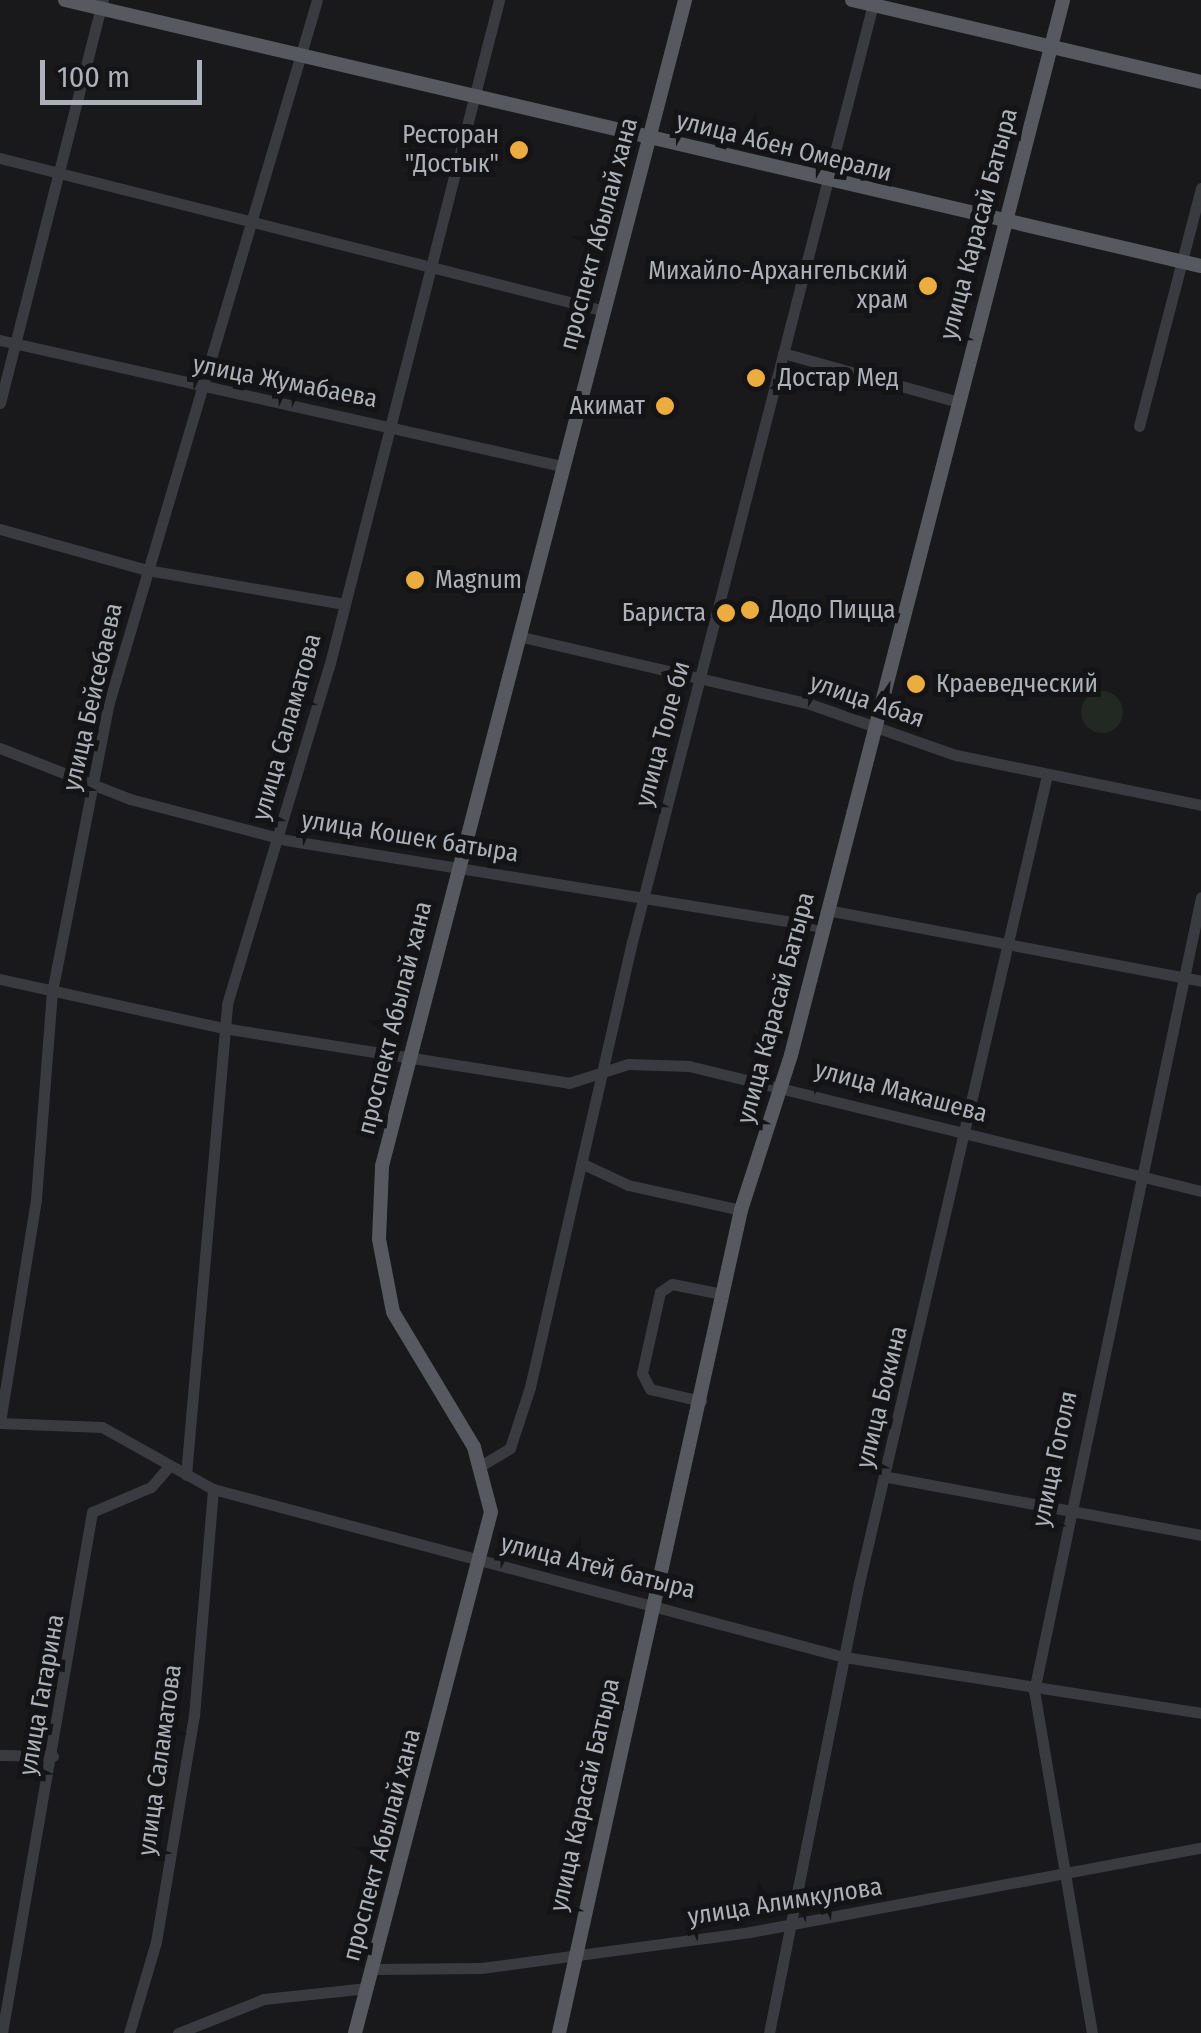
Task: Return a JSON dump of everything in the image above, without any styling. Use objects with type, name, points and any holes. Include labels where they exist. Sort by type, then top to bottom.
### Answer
[{"type":"main road","name":"улица Абен Омерали","points":[[65,0],[102,4],[474,98],[1201,266]]},
{"type":"main road","name":"проспект Абылай хана","points":[[355,2033],[491,1512],[482,1464],[401,1327],[384,1280],[382,1166],[601,310],[685,0]]},
{"type":"main road","points":[[852,0],[874,2],[1201,82]]},
{"type":"main road","name":"улица Карасай Батыра","points":[[559,2033],[571,1958],[701,1401],[741,1210],[782,1086],[871,728],[1063,0]]},
{"type":"street","name":"улица Бейсебаева","points":[[0,1422],[36,1199],[52,992],[94,786],[147,570],[317,0]]},
{"type":"street","name":"улица Саламатова","points":[[186,1475],[223,1028],[344,604],[499,0]]},
{"type":"street","name":"улица Толе би","points":[[482,1464],[510,1448],[583,1164],[644,900],[874,2]]},
{"type":"street","points":[[0,403],[102,4]]},
{"type":"street","points":[[0,158],[601,310]]},
{"type":"street","points":[[1139,426],[1201,188]]},
{"type":"street","name":"улица Жумабаева","points":[[0,340],[200,389],[389,426],[562,466]]},
{"type":"street","points":[[783,353],[956,401]]},
{"type":"street","points":[[0,528],[147,570],[344,604]]},
{"type":"street","name":"улица Абая","points":[[518,636],[701,677],[1047,775],[1201,806]]},
{"type":"street","name":"улица Кошек батыра","points":[[0,748],[94,786],[278,838],[824,926]]},
{"type":"street","name":"улица Бокина","points":[[769,2033],[844,1656],[1047,775]]},
{"type":"street","name":"улица Гоголя","points":[[1092,2033],[1068,1870],[1034,1691],[1067,1506],[1201,897]]},
{"type":"street","points":[[827,910],[1009,950],[1201,981]]},
{"type":"street","name":"улица Макашева","points":[[0,979],[223,1028],[569,1083],[658,1064],[782,1086],[1201,1191]]},
{"type":"street","points":[[583,1164],[628,1185],[741,1210]]},
{"type":"street","points":[[701,1401],[650,1389],[642,1373],[660,1292],[672,1284],[722,1294]]},
{"type":"street","name":"улица Атей батыра","points":[[0,1422],[102,1428],[213,1489],[652,1602],[844,1656],[1034,1691],[1201,1713]]},
{"type":"street","name":"улица Гагарина","points":[[2,2033],[54,1756],[92,1512],[151,1487],[169,1466]]},
{"type":"street","points":[[888,1477],[1067,1506],[1201,1535]]},
{"type":"street","name":"улица Саламатова","points":[[129,2033],[154,1952],[194,1716],[213,1489]]},
{"type":"street","points":[[0,1754],[54,1756]]},
{"type":"street","name":"улица Алимкулова","points":[[372,1969],[571,1958],[788,1926],[1068,1870],[1201,1848]]},
{"type":"street","points":[[178,2033],[264,1999],[367,1988]]},
{"type":"shaded area","points":[[1102,691],[1117,697],[1123,712],[1117,727],[1102,733],[1087,727],[1081,712],[1087,697]]},
{"type":"place","name":"Ресторан \"Достык\"","points":[[519,150]]},
{"type":"place","name":"Михайло-Архангельский храм","points":[[928,286]]},
{"type":"place","name":"Достар Мед","points":[[756,378]]},
{"type":"place","name":"Акимат","points":[[665,406]]},
{"type":"place","name":"Magnum","points":[[415,580]]},
{"type":"place","name":"Додо Пицца","points":[[750,610]]},
{"type":"place","name":"Бариста","points":[[726,613]]},
{"type":"place","name":"Краеведческий","points":[[916,684]]}]
